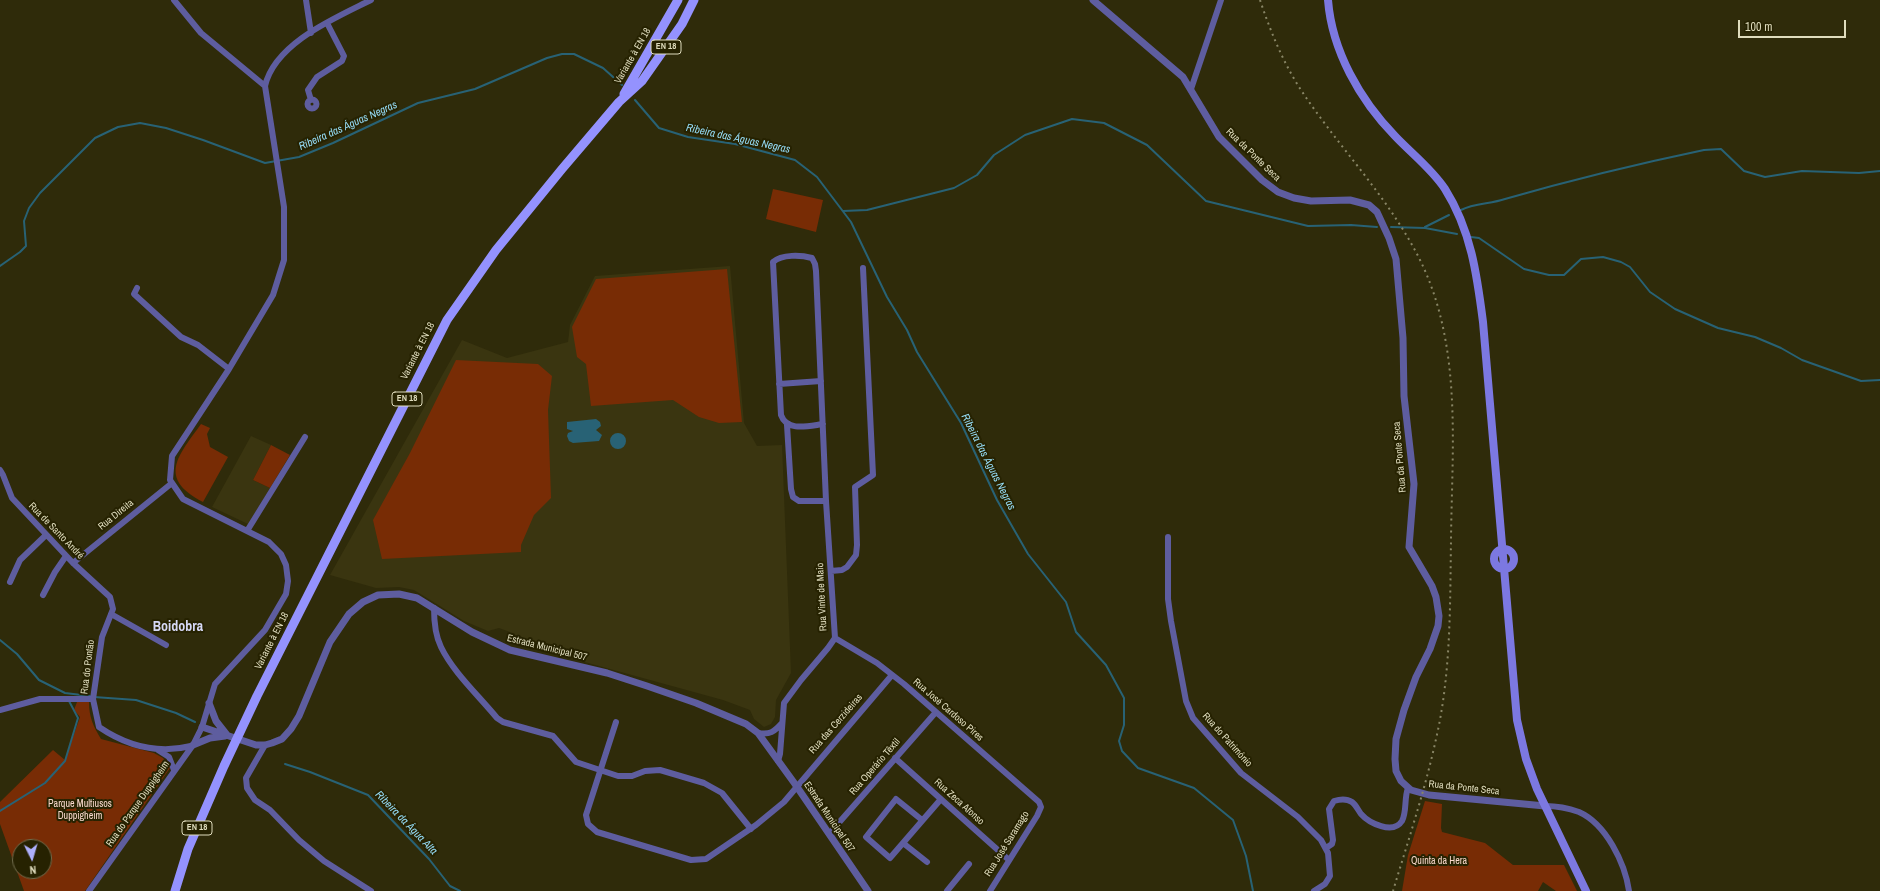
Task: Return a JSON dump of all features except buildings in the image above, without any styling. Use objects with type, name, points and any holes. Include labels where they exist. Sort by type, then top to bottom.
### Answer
[{"type":"main road","name":"Variante à EN 18","points":[[619,102],[678,0]]},
{"type":"main road","name":"Variante à EN 18","points":[[175,891],[188,849],[242,728],[447,320],[496,250],[562,169],[619,102],[642,82],[682,24],[694,0]]},
{"type":"main road","points":[[1328,0],[1338,44],[1346,65],[1366,103],[1394,136],[1429,169],[1445,189],[1460,218],[1470,243],[1477,274],[1483,322],[1502,549]]},
{"type":"main road","points":[[1502,549],[1509,550],[1514,559],[1512,565],[1504,569],[1497,567],[1493,561],[1494,554],[1502,549]]},
{"type":"main road","points":[[1504,569],[1517,720],[1526,759],[1545,806],[1586,891]]},
{"type":"street","points":[[174,0],[201,33],[265,86]]},
{"type":"street","points":[[306,0],[311,33]]},
{"type":"street","points":[[172,483],[170,480],[172,456],[229,369],[273,295],[284,260],[284,207],[265,86],[271,71],[288,48],[327,22],[372,0]]},
{"type":"street","name":"Rua da Ponte Seca","points":[[1093,0],[1179,73],[1219,137],[1262,180],[1278,192],[1294,198],[1311,201],[1350,200],[1369,205],[1379,217],[1396,259],[1403,338],[1404,396],[1414,484],[1409,548],[1432,586],[1436,597],[1439,616],[1438,626],[1430,649],[1416,677],[1404,710],[1396,739],[1396,771],[1401,780],[1409,789],[1429,795],[1545,806],[1579,812],[1591,820],[1604,833],[1620,858],[1627,875],[1629,891]]},
{"type":"street","points":[[1191,90],[1221,0]]},
{"type":"street","points":[[311,100],[308,90],[314,80],[342,61],[344,56],[327,22]]},
{"type":"street","name":"Rua Vinte de Maio","points":[[778,761],[780,754],[784,703],[835,638],[826,501],[815,264],[812,258],[803,256],[777,258],[773,262],[779,384]]},
{"type":"street","points":[[831,571],[842,570],[847,567],[856,555],[855,487],[873,475],[863,268]]},
{"type":"street","points":[[137,288],[134,294],[162,321],[181,337],[198,346],[229,369]]},
{"type":"street","points":[[821,381],[779,384],[781,415],[783,422],[790,426],[823,424]]},
{"type":"street","points":[[787,425],[791,489],[793,497],[799,501],[826,501]]},
{"type":"street","points":[[247,531],[305,437]]},
{"type":"street","name":"Rua de Santo André","points":[[0,470],[4,475],[12,498],[66,556],[110,597]]},
{"type":"street","name":"Rua do Parque Duppigheim","points":[[89,891],[192,746],[202,728],[215,684],[265,630],[286,594],[288,581],[286,565],[281,554],[268,542],[183,499],[172,483]]},
{"type":"street","name":"Rua Direita","points":[[73,563],[172,483]]},
{"type":"street","points":[[10,582],[20,560],[46,535]]},
{"type":"street","name":"Rua do Património","points":[[1168,537],[1168,599],[1170,621],[1186,701],[1193,718],[1241,773],[1298,817],[1321,840],[1326,848],[1330,864],[1330,876],[1325,884],[1314,891]]},
{"type":"street","points":[[43,595],[55,572],[66,556]]},
{"type":"street","name":"Estrada Municipal 507","points":[[265,745],[282,739],[291,729],[299,716],[330,642],[348,614],[363,602],[378,596],[399,594],[417,598],[472,632],[510,650],[607,674],[647,686],[722,713],[746,724],[758,733],[868,891]]},
{"type":"street","name":"Rua do Pontão","points":[[110,597],[113,609],[102,637],[94,699],[99,727],[116,739],[158,750]]},
{"type":"street","points":[[434,608],[434,623],[446,656],[497,718],[503,722],[553,736],[576,762],[600,770],[626,776],[645,771],[660,770],[704,783],[722,793],[751,829]]},
{"type":"street","points":[[111,614],[166,645]]},
{"type":"street","name":"Rua José Cardoso Pires","points":[[835,638],[877,663],[892,675],[1036,798],[1041,807]]},
{"type":"street","name":"Rua das Cerzideiras","points":[[616,722],[586,815],[588,824],[597,832],[691,860],[706,859],[774,812],[892,675]]},
{"type":"street","points":[[0,710],[40,699],[94,699]]},
{"type":"street","points":[[209,704],[216,721],[228,736]]},
{"type":"street","name":"Rua Operário Têxtil","points":[[829,834],[936,712]]},
{"type":"street","points":[[758,733],[767,734],[773,732],[782,723]]},
{"type":"street","points":[[202,728],[256,745],[265,745],[246,778],[247,788],[255,800],[270,810],[299,840],[324,860],[371,891]]},
{"type":"street","points":[[158,750],[174,750],[192,746],[210,738],[228,736]]},
{"type":"street","points":[[158,750],[169,757],[182,760]]},
{"type":"street","points":[[174,750],[182,760]]},
{"type":"street","points":[[169,757],[174,770]]},
{"type":"street","name":"Rua Zeca Afonso","points":[[895,758],[1010,860]]},
{"type":"street","points":[[1326,848],[1332,844],[1333,840],[1329,809],[1334,801],[1346,799],[1352,802],[1360,813],[1369,821],[1378,825],[1390,827],[1397,826],[1402,821],[1406,795],[1409,789]]},
{"type":"street","points":[[922,820],[896,799],[866,838],[890,858],[941,799]]},
{"type":"street","name":"Rua José Saramago","points":[[990,891],[1037,816],[1041,807]]},
{"type":"street","points":[[903,843],[927,862]]},
{"type":"street","points":[[948,891],[969,864]]},
{"type":"shaded area","points":[[730,266],[744,423],[757,446],[782,445],[791,673],[776,700],[775,717],[771,724],[764,727],[754,719],[750,710],[723,700],[519,644],[510,639],[510,632],[499,628],[488,631],[464,621],[414,590],[399,587],[376,588],[330,575],[462,340],[507,358],[568,342],[570,325],[595,276]]},
{"type":"shaded area","points":[[251,436],[271,445],[253,480],[270,488],[248,524],[212,507]]},
{"type":"green space","points":[[773,189],[823,200],[816,232],[766,219]]},
{"type":"green space","points":[[727,269],[742,422],[719,423],[699,417],[673,400],[591,406],[586,364],[577,357],[572,327],[596,279]]},
{"type":"green space","points":[[456,360],[538,364],[552,376],[548,410],[551,498],[534,515],[521,545],[521,552],[382,559],[373,520],[410,453]]},
{"type":"green space","points":[[201,424],[210,428],[207,434],[210,447],[228,457],[203,502],[189,493],[180,484],[176,475],[176,466],[179,456]]},
{"type":"green space","points":[[271,445],[290,455],[270,488],[253,480]]},
{"type":"green space","name":"Parque Multiusos Duppigheim","points":[[77,702],[89,702],[92,721],[101,739],[154,753],[163,758],[170,768],[85,891],[24,891],[20,879],[52,879],[52,839],[12,839],[12,858],[0,824],[0,802],[53,750],[65,760],[80,717],[74,710]]},
{"type":"green space","name":"Quinta da Hera","points":[[1425,801],[1442,804],[1442,832],[1485,843],[1513,865],[1564,865],[1577,891],[1556,891],[1543,882],[1538,891],[1402,891],[1408,855]]},
{"type":"water","points":[[596,419],[600,422],[601,426],[596,430],[602,435],[599,441],[573,443],[569,441],[567,436],[568,433],[573,431],[567,429],[567,422]]},
{"type":"water","points":[[618,433],[624,435],[626,441],[624,447],[618,449],[612,447],[610,441],[612,435]]},
{"type":"waterway","name":"Ribeira das Águas Negras","points":[[0,266],[26,246],[24,221],[29,208],[40,193],[95,138],[118,127],[140,123],[166,128],[265,163],[299,157],[333,143],[418,103],[475,89],[547,58],[562,54],[574,54],[603,68],[622,85]]},
{"type":"waterway","name":"Ribeira das Águas Negras","points":[[635,100],[659,128],[688,137],[735,144],[795,160],[817,177],[851,222],[887,297],[907,330],[917,352],[961,423],[997,500],[1028,554],[1066,602],[1076,632],[1106,665],[1124,698],[1124,725],[1119,741],[1122,751],[1138,768],[1194,788],[1233,820],[1246,856],[1253,891]]},
{"type":"waterway","points":[[843,211],[867,210],[954,188],[977,175],[994,155],[1025,135],[1072,119],[1104,123],[1147,145],[1206,201],[1308,226],[1351,225],[1377,227]]},
{"type":"waterway","points":[[1461,210],[1471,206],[1500,201],[1555,185],[1704,150],[1721,149],[1744,171],[1765,177],[1802,171],[1859,173],[1880,171]]},
{"type":"waterway","points":[[1425,227],[1449,215]]},
{"type":"waterway","points":[[1391,227],[1425,228],[1457,234]]},
{"type":"waterway","points":[[1471,237],[1479,238],[1524,269],[1549,275],[1564,275],[1581,259],[1603,257],[1621,262],[1630,267],[1650,292],[1675,309],[1718,328],[1755,337],[1781,348],[1802,360],[1861,381],[1880,380]]},
{"type":"waterway","name":"Ribeira da Água Alta","points":[[0,640],[17,654],[39,680],[65,693],[90,696]]},
{"type":"waterway","name":"Ribeira da Água Alta","points":[[94,697],[136,700],[176,713],[195,722]]},
{"type":"waterway","points":[[0,811],[45,783],[65,761],[78,718],[69,701]]},
{"type":"waterway","name":"Ribeira da Água Alta","points":[[285,764],[310,772],[368,795],[429,859],[450,886],[460,891]]},
{"type":"railway","points":[[1260,0],[1277,45],[1299,87],[1313,108],[1390,210],[1417,254],[1432,288],[1442,322],[1448,358],[1452,394],[1453,467],[1450,615],[1445,690],[1427,777],[1393,891]]},
{"type":"district","name":"Boidobra","points":[[178,627]]}]
